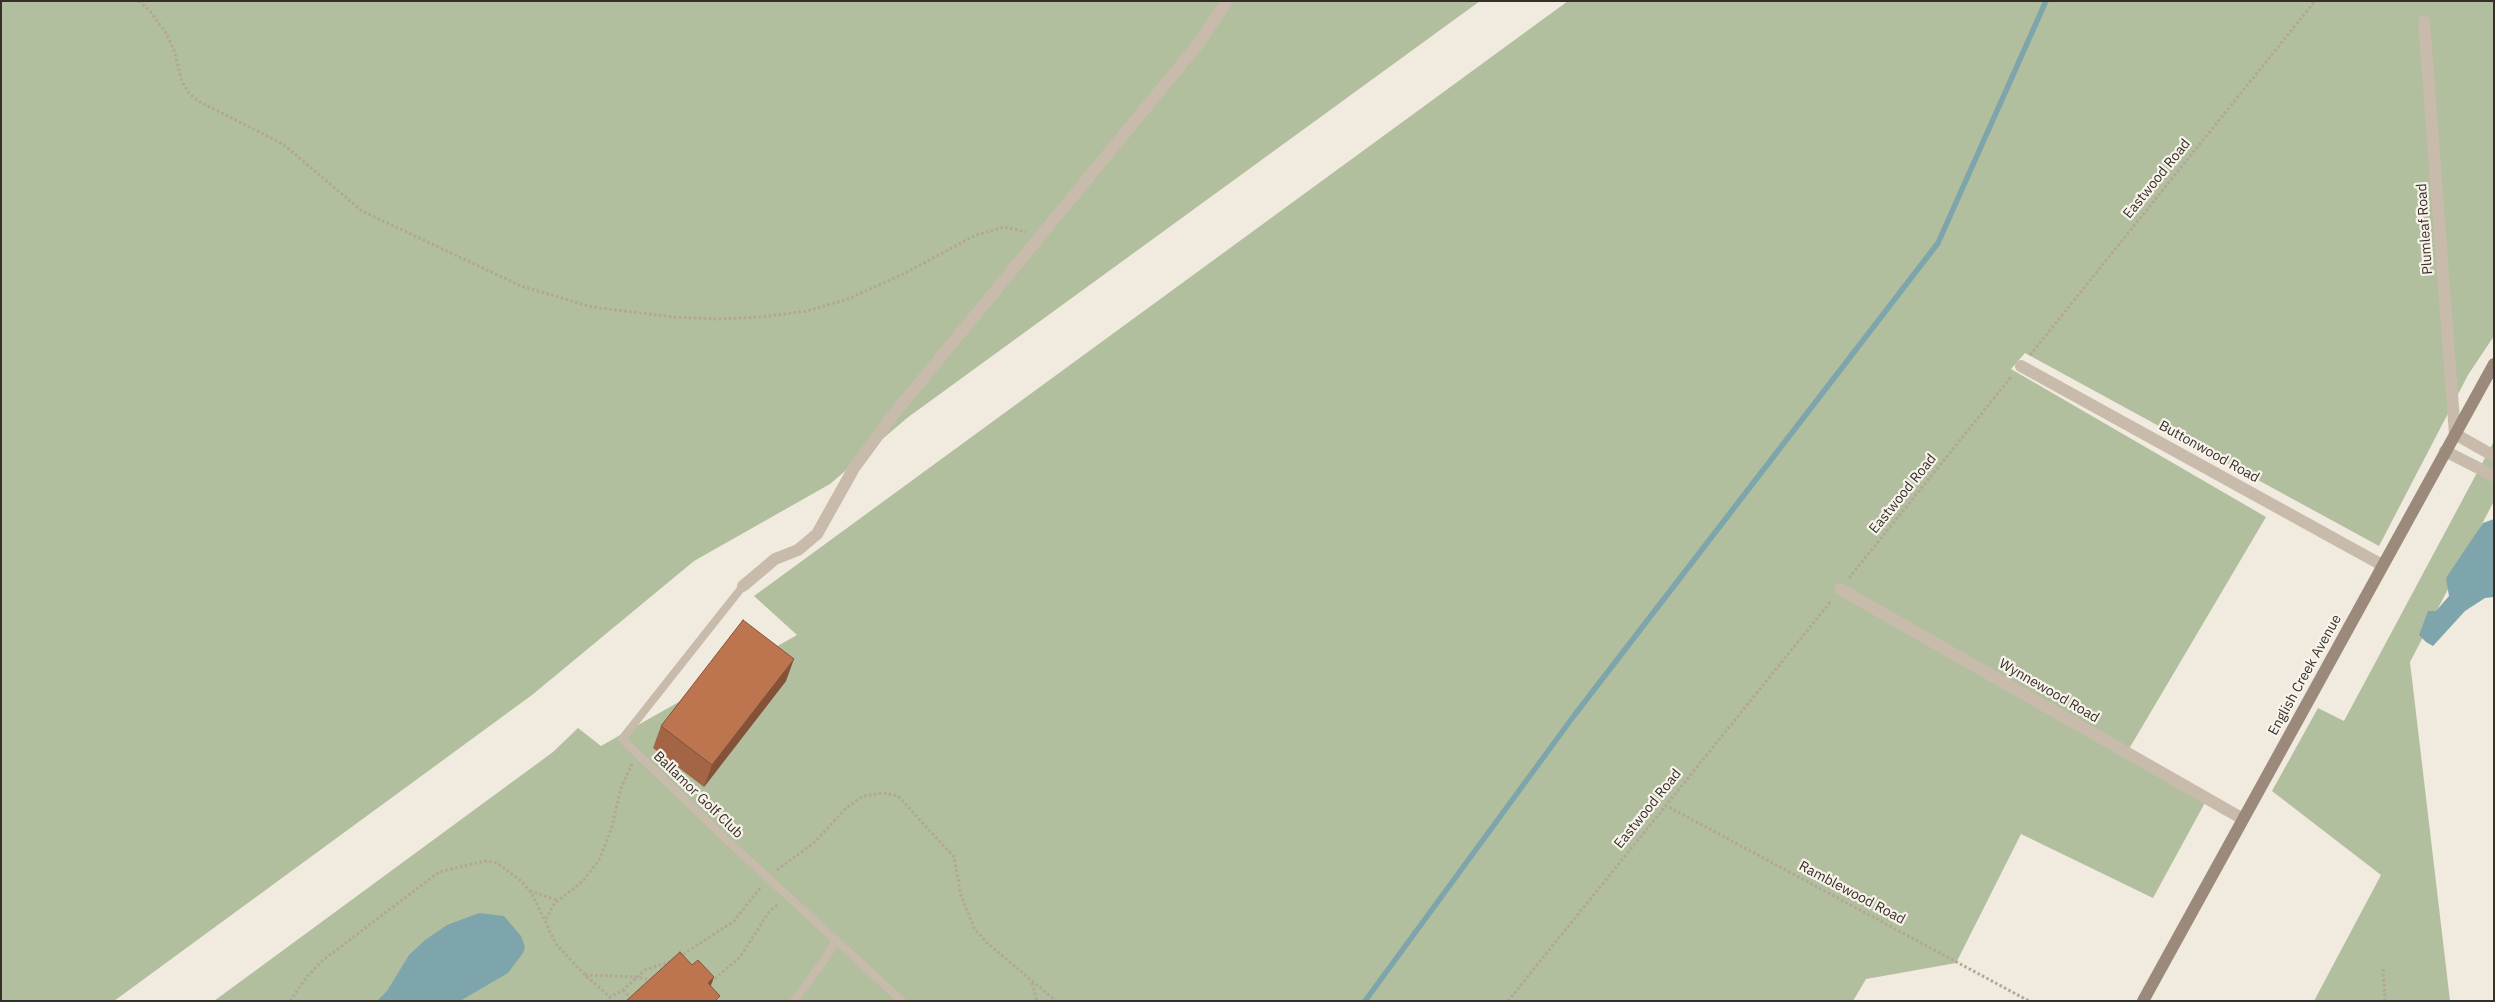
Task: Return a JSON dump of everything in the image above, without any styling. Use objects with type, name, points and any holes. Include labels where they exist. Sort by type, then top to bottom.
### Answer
[{"type":"main road","name":"English Creek Avenue","points":[[2143,1001],[2494,364]]},
{"type":"street","points":[[743,586],[775,559],[798,550],[817,534],[854,468],[893,415],[1199,43],[1227,1]]},
{"type":"street","name":"Plumleaf Road","points":[[2424,21],[2455,434]]},
{"type":"street","name":"Buttonwood Road","points":[[2021,366],[2382,565]]},
{"type":"street","points":[[2455,434],[2494,456]]},
{"type":"street","points":[[2446,451],[2494,476]]},
{"type":"street","name":"Wynnewood Road","points":[[1840,590],[2243,820]]},
{"type":"lane","name":"Ballamor Golf Club","points":[[743,586],[622,739],[902,1001]]},
{"type":"lane","points":[[794,1001],[826,958],[836,940]]},
{"type":"path","points":[[139,1],[149,10],[166,33],[174,50],[182,82],[189,93],[198,101],[284,144],[362,212],[521,286],[592,307],[673,318],[716,319],[760,318],[807,311],[848,300],[903,274],[976,235],[993,229],[1004,227],[1039,236]]},
{"type":"path","name":"Eastwood Road","points":[[1508,1001],[2315,1]]},
{"type":"path","points":[[546,920],[548,913],[558,900],[583,881],[599,860],[611,830],[620,788],[638,755]]},
{"type":"path","points":[[290,1001],[306,978],[322,961],[439,872],[485,861],[497,863],[508,869],[530,890],[556,944],[610,999],[645,970],[676,959],[734,921],[767,876],[814,842],[846,808],[863,796],[884,793],[898,796],[954,857],[961,895],[974,928],[986,942],[1032,983],[1054,997],[1056,1001]]},
{"type":"path","name":"Ramblewood Road","points":[[1666,805],[2028,1001]]},
{"type":"path","points":[[530,890],[558,900]]},
{"type":"path","points":[[706,986],[740,957],[757,929],[776,906],[796,902]]},
{"type":"path","points":[[655,966],[660,971]]},
{"type":"path","points":[[2383,969],[2385,1001]]},
{"type":"path","points":[[585,975],[637,977],[659,982]]},
{"type":"path","points":[[1032,983],[1037,1001]]},
{"type":"path","points":[[623,990],[636,1000]]},
{"type":"green space","points":[[1,1],[1480,1],[907,418],[830,484],[694,561],[532,695],[114,1001],[1,1001]]},
{"type":"green space","points":[[1568,1],[2494,1],[2494,336],[2468,375],[2379,546],[2025,353],[2011,369],[2266,517],[2126,754],[2207,799],[2153,898],[2021,834],[1956,963],[1866,979],[1853,1001],[214,1001],[553,752],[578,728],[601,746],[797,635],[754,596]]},
{"type":"green space","points":[[2494,441],[2494,501],[2410,662],[2450,1001],[2314,1001],[2381,875],[2272,791],[2318,708],[2344,721]]},
{"type":"water","points":[[2494,519],[2494,597],[2485,598],[2465,611],[2433,646],[2419,635],[2428,611],[2436,611],[2449,596],[2446,578],[2483,523]]},
{"type":"water","points":[[479,913],[504,916],[521,936],[525,947],[523,953],[508,973],[460,1001],[377,1001],[387,991],[409,955],[425,940],[447,925]]},
{"type":"building","points":[[743,620],[794,659],[712,765],[661,726]]},
{"type":"building","points":[[680,952],[692,965],[698,960],[714,977],[708,983],[720,996],[715,1001],[626,1001]]},
{"type":"waterway","points":[[1365,1001],[1573,717],[1938,243],[2046,1]]}]
